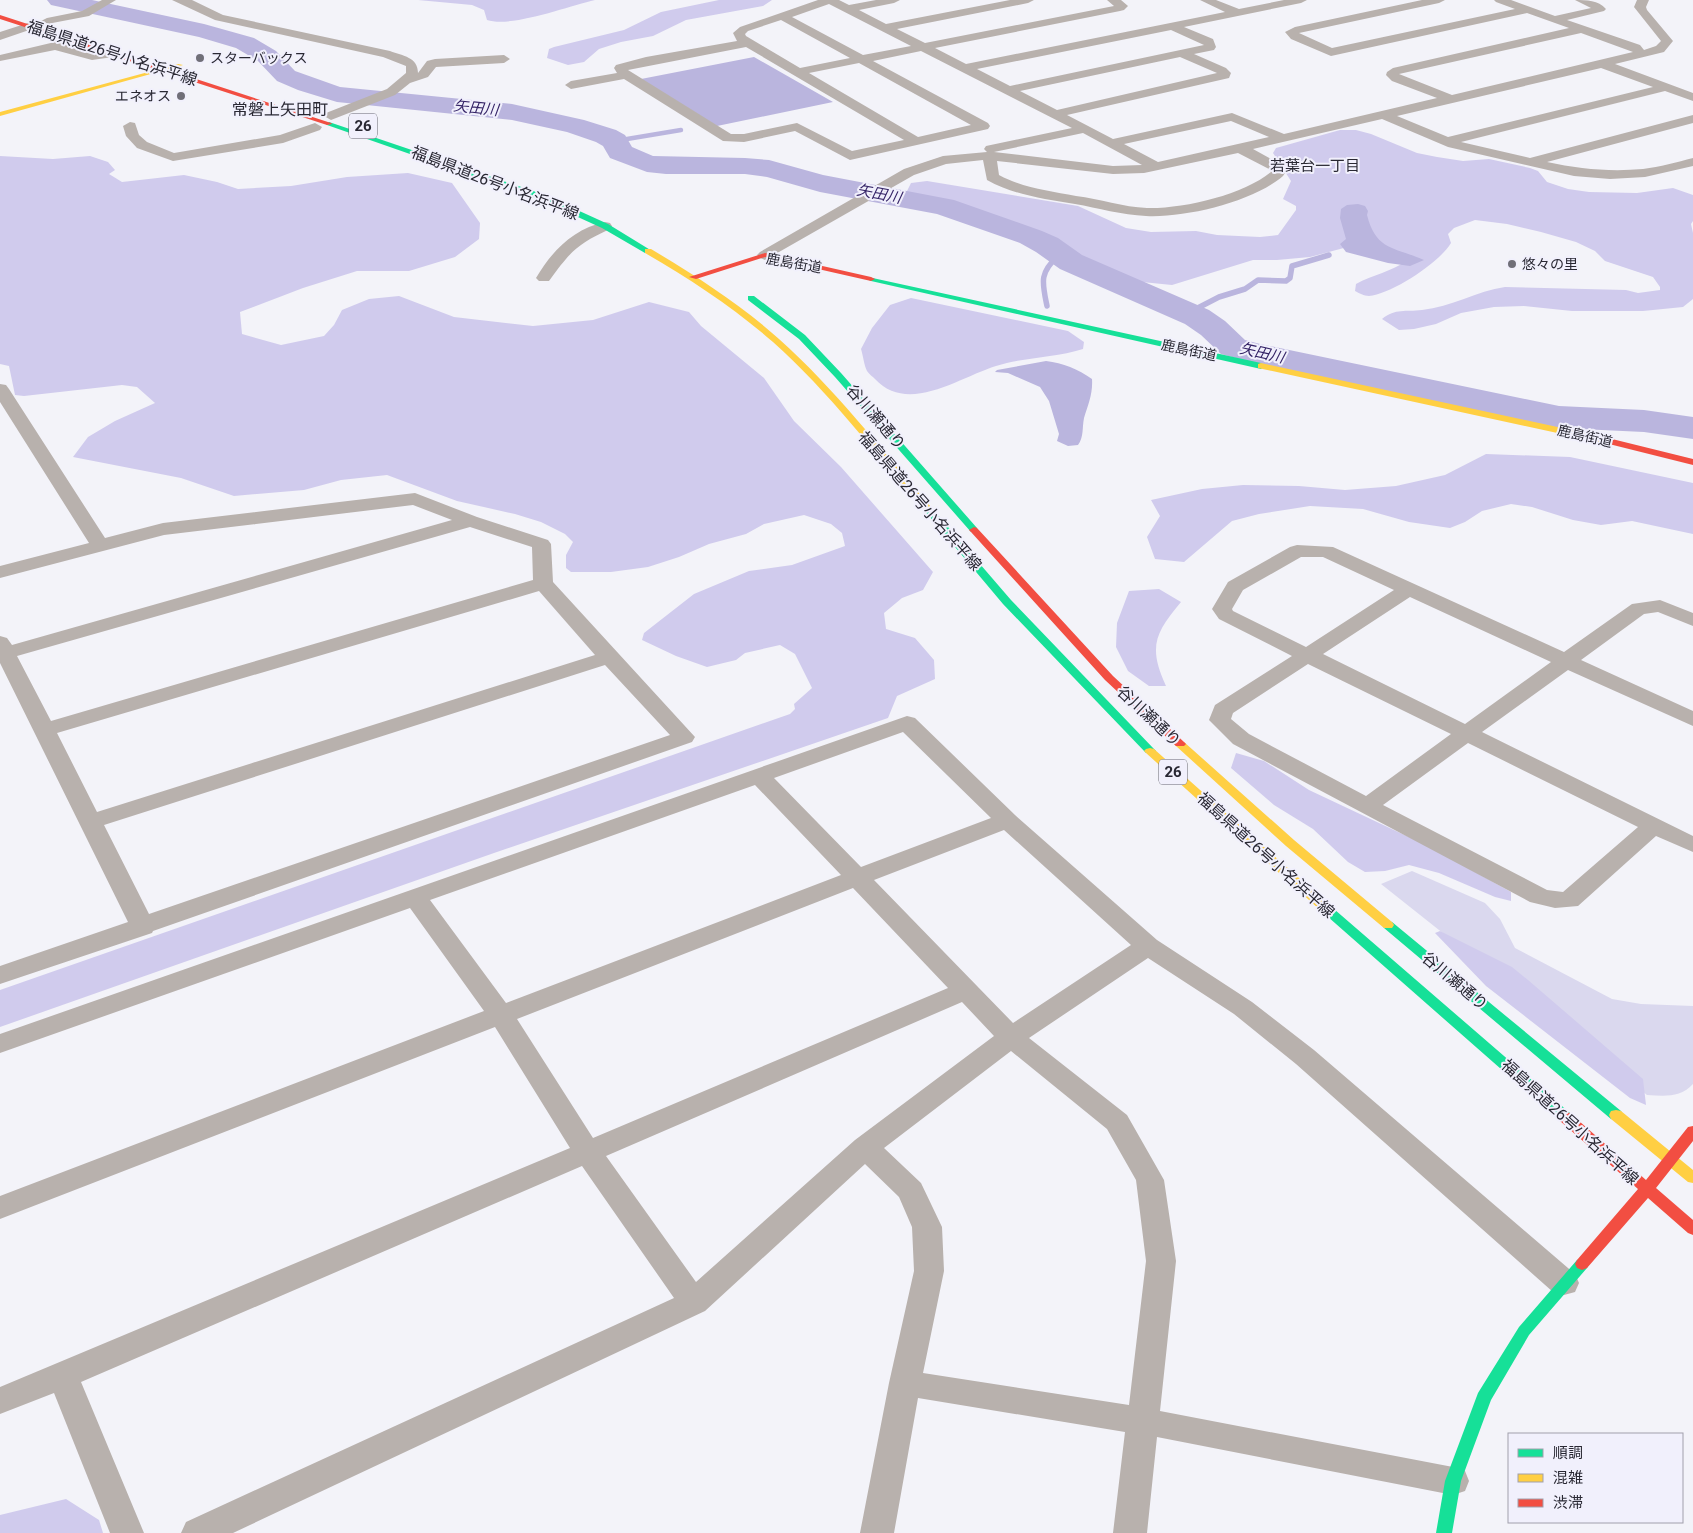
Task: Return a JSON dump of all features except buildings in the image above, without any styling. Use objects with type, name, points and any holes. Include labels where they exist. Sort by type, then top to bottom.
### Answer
[{"type":"main road","name":"26","points":[[0,9],[48,21],[162,64],[180,65],[554,190]]},
{"type":"main road","name":"福島県道26号小名浜平線","points":[[0,17],[145,64],[162,64],[539,196],[605,226],[693,277],[754,322],[819,383],[1007,602],[1157,758],[1254,846],[1543,1097],[1646,1190],[1693,1229]]},
{"type":"main road","points":[[0,106],[145,64]]},
{"type":"main road","points":[[0,114],[162,64]]},
{"type":"main road","name":"鹿島街道","points":[[693,277],[765,255],[1141,340],[1564,431],[1693,462]]},
{"type":"main road","points":[[699,261],[715,270],[730,282]]},
{"type":"main road","name":"谷川瀬通り","points":[[744,293],[802,337],[838,375],[965,520],[1110,678],[1184,748],[1290,843],[1693,1178]]},
{"type":"main road","points":[[1444,1533],[1453,1481],[1484,1398],[1524,1331],[1646,1190],[1693,1131]]},
{"type":"street","points":[[178,0],[190,3],[219,18],[386,54],[409,62],[412,66],[412,74],[398,88],[384,96],[331,116]]},
{"type":"street","points":[[916,141],[746,42],[740,38],[739,33],[829,0],[1085,129],[1156,167]]},
{"type":"street","points":[[846,9],[894,0]]},
{"type":"street","points":[[884,28],[1028,0]]},
{"type":"street","points":[[797,72],[1116,10],[1122,6],[1113,0]]},
{"type":"street","points":[[1206,0],[1238,13]]},
{"type":"street","points":[[965,68],[1301,0]]},
{"type":"street","points":[[1439,0],[1299,28],[1291,32],[1295,36],[1332,52],[1527,10]]},
{"type":"street","points":[[1500,0],[1636,48],[1640,52],[1635,56]]},
{"type":"street","points":[[1555,19],[1600,9],[1581,0]]},
{"type":"street","points":[[987,154],[1113,170],[1156,167],[1635,56],[1660,49],[1667,41],[1642,11],[1640,7],[1643,0]]},
{"type":"street","points":[[48,21],[85,14],[101,5]]},
{"type":"street","points":[[746,42],[620,68],[626,75],[728,138],[744,138],[798,127],[850,156],[983,126],[782,16]]},
{"type":"street","points":[[0,36],[31,26]]},
{"type":"street","points":[[1008,90],[1210,46],[1208,42],[1172,26]]},
{"type":"street","points":[[1448,98],[1396,78],[1392,75],[1393,72],[1582,29]]},
{"type":"street","points":[[2,58],[55,46],[92,56],[113,53]]},
{"type":"street","points":[[1055,114],[1225,75],[1222,71],[1181,53]]},
{"type":"street","points":[[406,80],[419,78],[427,73],[430,64],[504,59]]},
{"type":"street","points":[[1600,63],[1693,97]]},
{"type":"street","points":[[571,85],[626,75]]},
{"type":"street","points":[[1446,141],[1666,87]]},
{"type":"street","points":[[1382,114],[1446,141],[1574,172],[1610,175],[1652,172],[1693,162]]},
{"type":"street","points":[[1112,144],[1232,117],[1282,138]]},
{"type":"street","points":[[1530,162],[1693,119]]},
{"type":"street","points":[[130,126],[135,139],[162,155],[173,157],[291,141]]},
{"type":"street","points":[[264,146],[291,141],[315,127]]},
{"type":"street","points":[[765,255],[917,168],[960,157],[987,154],[1085,129]]},
{"type":"street","points":[[987,154],[992,177],[1015,188],[1122,209],[1156,212],[1175,210],[1247,192],[1273,180],[1278,173],[1275,167],[1240,148]]},
{"type":"street","points":[[193,158],[214,151]]},
{"type":"street","points":[[544,278],[554,258],[561,251],[605,226]]},
{"type":"street","points":[[0,389],[100,545]]},
{"type":"street","points":[[0,572],[164,529],[415,500],[470,521],[541,544],[543,583],[684,737],[143,927],[0,975]]},
{"type":"street","points":[[143,927],[2,648],[470,521]]},
{"type":"street","points":[[1693,719],[1326,551],[1297,551],[1235,586],[1222,608],[1226,615],[1693,845]]},
{"type":"street","points":[[45,730],[543,583]]},
{"type":"street","points":[[1410,589],[1223,710],[1220,720],[1241,739],[1539,896],[1555,900],[1569,900],[1654,826]]},
{"type":"street","points":[[1368,805],[1639,608],[1660,606],[1693,620]]},
{"type":"street","points":[[90,822],[609,657]]},
{"type":"street","points":[[0,1044],[907,723],[1007,820],[1148,946],[1243,1008],[1306,1057],[1564,1283]]},
{"type":"street","points":[[759,776],[1011,1037],[1117,1122],[1150,1180],[1161,1261],[1130,1533]]},
{"type":"street","points":[[0,1208],[1007,820]]},
{"type":"street","points":[[415,897],[501,1015],[588,1151],[694,1302]]},
{"type":"street","points":[[198,1533],[694,1302],[865,1147],[1011,1037],[1148,946]]},
{"type":"street","points":[[0,1401],[63,1376],[967,990]]},
{"type":"street","points":[[865,1147],[911,1191],[927,1227],[930,1271],[905,1383],[876,1533]]},
{"type":"street","points":[[63,1376],[128,1533]]},
{"type":"street","points":[[905,1383],[1143,1422],[1453,1481]]},
{"type":"shaded area","points":[[418,0],[595,0],[525,19],[498,22],[487,20],[484,10],[472,5]]},
{"type":"shaded area","points":[[719,0],[772,0],[763,6],[686,20],[653,36],[621,42],[599,49],[584,62],[568,65],[547,58],[549,49],[554,47],[624,30],[661,12]]},
{"type":"shaded area","points":[[754,57],[833,102],[717,126],[641,79]]},
{"type":"shaded area","points":[[1340,130],[1356,130],[1371,134],[1417,153],[1437,157],[1463,161],[1489,159],[1530,168],[1538,171],[1547,182],[1568,189],[1589,192],[1637,193],[1673,188],[1693,195],[1693,221],[1691,224],[1693,233],[1693,299],[1683,307],[1643,311],[1572,311],[1524,306],[1494,307],[1461,313],[1436,324],[1399,330],[1382,319],[1392,313],[1433,308],[1505,287],[1626,290],[1638,293],[1660,290],[1660,287],[1653,277],[1605,261],[1595,251],[1576,242],[1507,224],[1475,220],[1454,228],[1448,234],[1451,243],[1445,251],[1415,276],[1390,290],[1369,296],[1355,291],[1356,284],[1395,268],[1406,261],[1355,245],[1310,257],[1253,260],[1172,285],[1102,278],[1082,273],[999,227],[947,210],[906,193],[911,183],[927,181],[1078,206],[1126,228],[1151,232],[1196,231],[1217,235],[1260,237],[1278,235],[1296,210],[1296,206],[1283,199],[1291,181],[1273,153],[1276,148]]},
{"type":"shaded area","points":[[0,156],[53,159],[90,156],[108,162],[115,170],[109,174],[122,182],[184,175],[217,182],[238,189],[291,186],[347,177],[408,173],[452,183],[480,223],[479,239],[455,257],[409,271],[357,271],[303,288],[240,312],[242,334],[281,345],[324,336],[334,325],[342,310],[369,299],[399,296],[454,317],[533,326],[593,320],[649,302],[689,312],[701,326],[764,378],[794,421],[841,467],[933,572],[923,590],[902,598],[884,613],[886,629],[915,638],[934,660],[935,679],[897,696],[888,718],[494,853],[0,1027],[0,990],[790,714],[795,709],[794,704],[812,688],[795,654],[780,645],[745,653],[736,660],[707,667],[676,656],[642,640],[644,633],[694,594],[749,571],[792,565],[845,546],[842,533],[831,524],[804,515],[764,524],[746,534],[709,544],[679,557],[648,567],[611,572],[571,572],[566,568],[566,555],[573,542],[565,534],[541,522],[457,501],[387,475],[341,480],[304,490],[234,496],[181,478],[73,457],[88,437],[115,421],[155,403],[137,387],[122,385],[24,396],[15,395],[9,366],[0,364]]},
{"type":"shaded area","points":[[1358,204],[1365,206],[1368,211],[1367,215],[1371,227],[1381,242],[1396,250],[1424,260],[1410,266],[1388,263],[1346,252],[1340,244],[1346,239],[1340,218],[1341,209],[1347,205]]},
{"type":"shaded area","points":[[911,298],[1068,331],[1084,342],[1083,349],[1007,363],[934,390],[918,394],[903,394],[888,389],[867,371],[861,349],[872,328],[890,305]]},
{"type":"shaded area","points":[[1046,361],[1070,367],[1092,379],[1091,395],[1078,445],[1068,446],[1057,441],[1059,434],[1049,401],[1040,387],[1008,373],[995,372],[997,370]]},
{"type":"shaded area","points":[[1486,454],[1570,457],[1693,483],[1693,534],[1632,521],[1601,525],[1573,520],[1532,507],[1511,504],[1482,511],[1465,522],[1450,528],[1409,522],[1363,509],[1310,506],[1259,514],[1232,521],[1184,562],[1155,559],[1147,537],[1160,516],[1151,500],[1202,489],[1243,485],[1299,486],[1345,490],[1396,486],[1445,475]]},
{"type":"shaded area","points":[[1159,589],[1181,602],[1165,623],[1157,641],[1157,661],[1166,686],[1149,686],[1128,671],[1116,647],[1117,623],[1129,591]]},
{"type":"shaded area","points":[[1236,753],[1264,761],[1309,790],[1430,847],[1511,892],[1511,901],[1495,897],[1439,873],[1409,865],[1385,871],[1365,872],[1348,862],[1313,829],[1274,805],[1231,768]]},
{"type":"shaded area","points":[[1412,871],[1485,903],[1500,919],[1515,948],[1612,999],[1641,1004],[1693,1006],[1693,1084],[1688,1089],[1677,1094],[1666,1096],[1647,1095],[1381,884]]},
{"type":"shaded area","points":[[1440,931],[1512,967],[1528,980],[1643,1079],[1646,1105],[1630,1098],[1486,986],[1435,933]]},
{"type":"shaded area","points":[[66,1499],[99,1520],[103,1533],[0,1533],[0,1515]]},
{"type":"waterway","name":"矢田川","points":[[59,0],[204,31],[245,43],[267,56],[286,76],[337,94],[512,112],[574,126],[606,136],[615,141],[620,152],[647,164],[666,166],[745,166],[769,169],[820,183],[944,206],[1031,237],[1047,245],[1071,262],[1197,317],[1213,328],[1233,347],[1255,353],[1559,417],[1644,421],[1693,428]]},
{"type":"waterway","points":[[615,141],[681,130]]},
{"type":"waterway","points":[[1047,306],[1043,284],[1045,273],[1059,255]]},
{"type":"waterway","points":[[1188,313],[1219,297],[1245,289],[1258,280],[1286,281],[1290,278],[1292,266],[1329,255]]},
{"type":"traffic: fast","points":[[329,124],[539,196],[605,226],[648,251]]},
{"type":"traffic: fast","points":[[871,279],[1261,366]]},
{"type":"traffic: fast","points":[[751,298],[802,337],[838,375],[974,530]]},
{"type":"traffic: fast","points":[[927,508],[1007,602],[1150,751]]},
{"type":"traffic: fast","points":[[1323,906],[1565,1117]]},
{"type":"traffic: fast","points":[[1388,925],[1616,1115]]},
{"type":"traffic: fast","points":[[1444,1533],[1453,1481],[1484,1398],[1524,1331],[1582,1264]]},
{"type":"traffic: slow","points":[[0,114],[180,65]]},
{"type":"traffic: slow","points":[[648,251],[715,293],[777,341],[844,410],[927,508]]},
{"type":"traffic: slow","points":[[1261,366],[1608,441]]},
{"type":"traffic: slow","points":[[1180,744],[1290,843],[1388,925]]},
{"type":"traffic: slow","points":[[1150,751],[1323,906]]},
{"type":"traffic: slow","points":[[1616,1115],[1693,1178]]},
{"type":"traffic: jam","points":[[0,17],[329,124]]},
{"type":"traffic: jam","points":[[693,277],[765,255],[871,279]]},
{"type":"traffic: jam","points":[[1608,441],[1693,462]]},
{"type":"traffic: jam","points":[[974,530],[1109,678],[1180,744]]},
{"type":"traffic: jam","points":[[1565,1117],[1693,1229]]},
{"type":"traffic: jam","points":[[1582,1264],[1646,1190],[1693,1131]]},
{"type":"place","name":"スターバックス","points":[[200,58]]},
{"type":"place","name":"エネオス","points":[[181,96]]},
{"type":"place","name":"悠々の里","points":[[1512,264]]},
{"type":"district","name":"常磐上矢田町","points":[[280,109]]},
{"type":"district","name":"若葉台一丁目","points":[[1315,166]]}]
